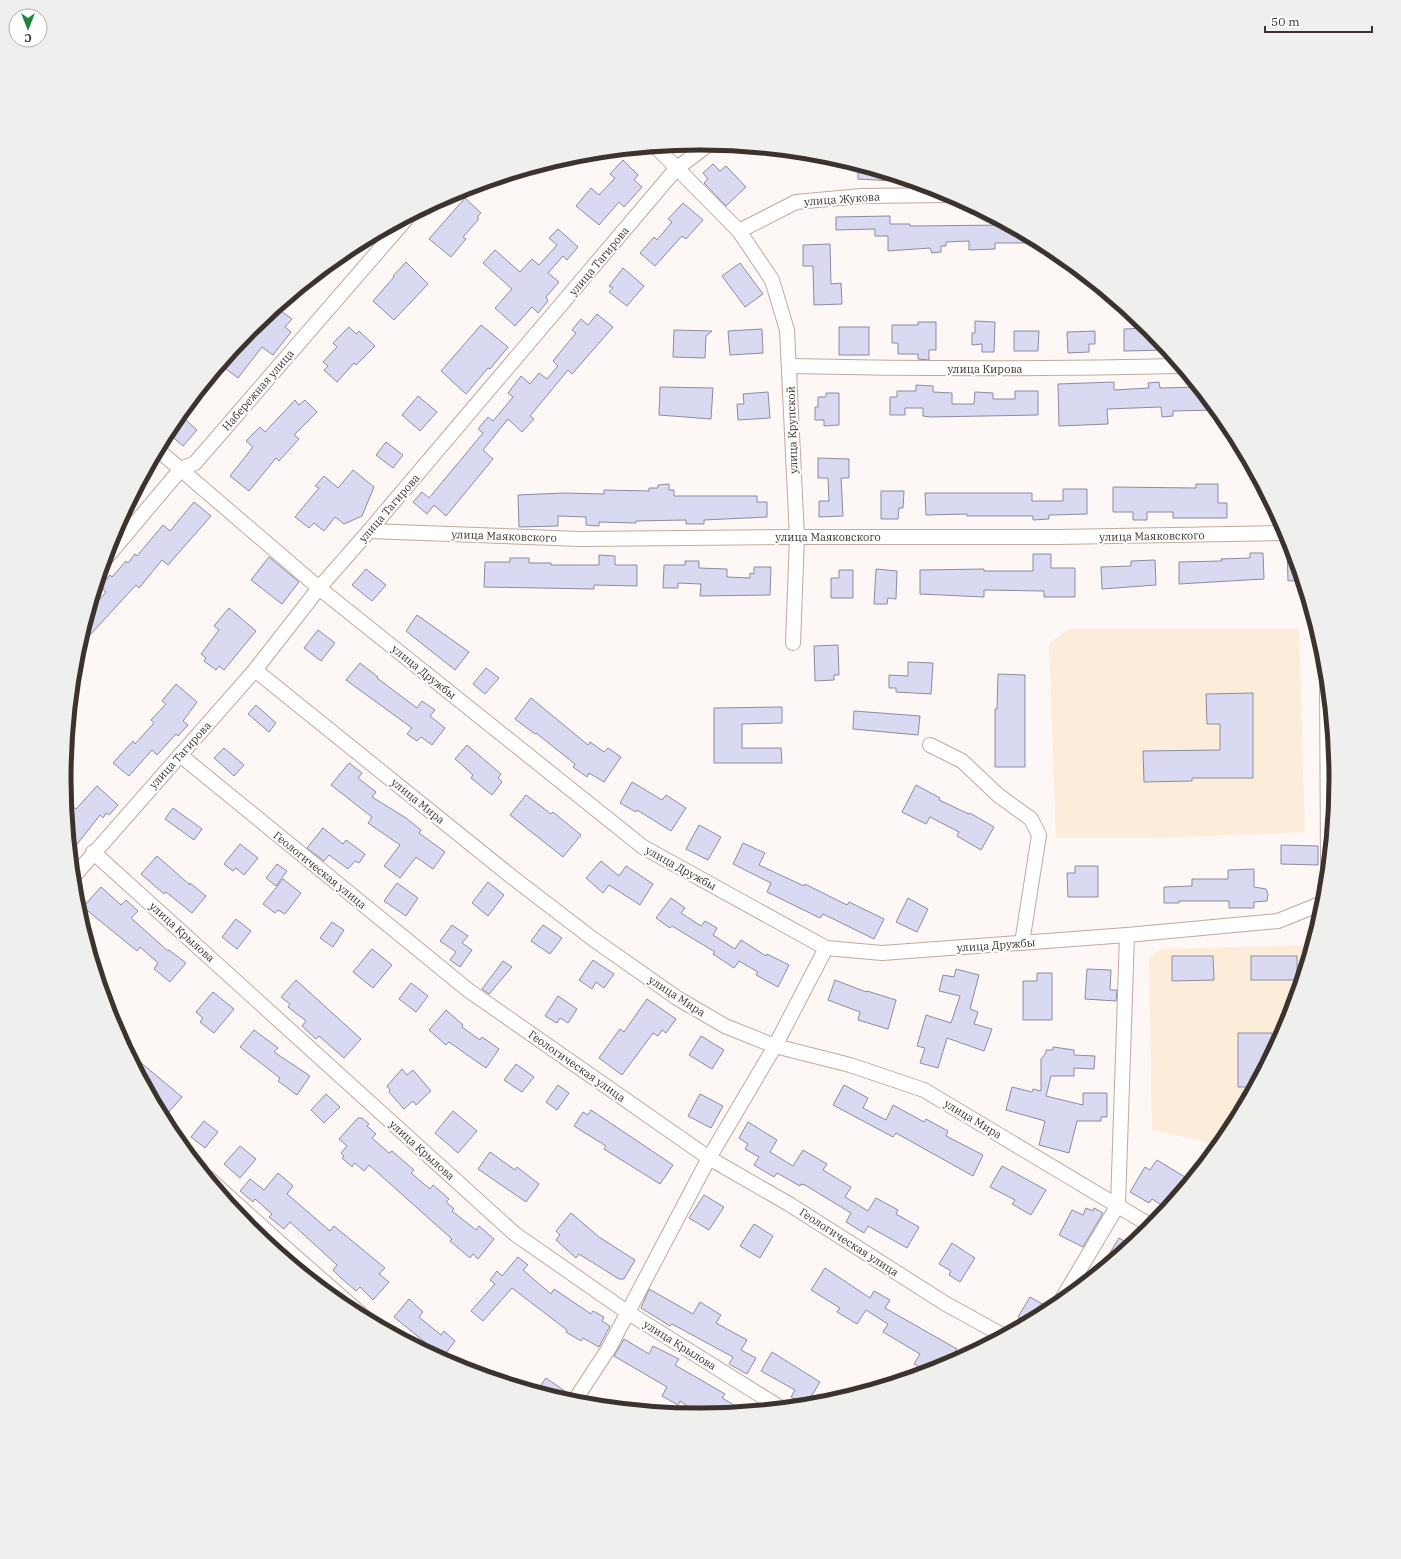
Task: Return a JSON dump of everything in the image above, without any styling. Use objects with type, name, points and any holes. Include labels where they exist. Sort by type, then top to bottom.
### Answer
[{"type":"street","name":"улица Тагирова","points":[[78,871],[93,852],[255,670],[318,588],[369,531],[676,169],[701,150]]},
{"type":"street","points":[[660,151],[676,169],[739,230]]},
{"type":"street","name":"улица Жукова","points":[[739,230],[796,202],[861,196],[934,195]]},
{"type":"street","name":"Набережная улица","points":[[116,546],[181,469],[195,463],[399,227]]},
{"type":"street","name":"улица Крупской","points":[[739,230],[772,280],[787,330],[790,366],[797,537],[793,642]]},
{"type":"street","name":"улица Кирова","points":[[790,366],[920,369],[1053,369],[1176,366]]},
{"type":"street","name":"улица Дружбы","points":[[162,453],[318,588],[643,848],[826,948],[882,953],[1127,935],[1278,921],[1317,905]]},
{"type":"street","name":"улица Маяковского","points":[[369,531],[580,539],[1057,537],[1279,533]]},
{"type":"street","name":"улица Мира","points":[[255,670],[512,877],[593,939],[677,998],[725,1026],[775,1046],[850,1065],[924,1090],[1147,1223]]},
{"type":"street","points":[[1327,720],[1328,833]]},
{"type":"street","points":[[930,745],[962,761],[998,795],[1031,819],[1039,835],[1022,943]]},
{"type":"street","name":"Геологическая улица","points":[[180,755],[468,990],[709,1158],[789,1204],[946,1304],[999,1333]]},
{"type":"street","name":"улица Крылова","points":[[93,852],[515,1234],[627,1312],[776,1405]]},
{"type":"street","points":[[1067,1291],[1118,1205],[1127,935]]},
{"type":"street","points":[[577,1397],[609,1348],[709,1158],[775,1046],[826,948]]},
{"type":"street","points":[[228,1196],[338,1294]]},
{"type":"shaded area","points":[[1068,629],[1299,629],[1305,832],[1156,838],[1056,838],[1049,644]]},
{"type":"shaded area","points":[[1308,945],[1297,982],[1265,1058],[1246,1094],[1214,1144],[1152,1130],[1149,957],[1162,949]]},
{"type":"building","points":[[623,160],[638,175],[634,180],[642,187],[624,207],[619,202],[599,225],[576,206],[591,188],[599,195],[615,178],[610,174]]},
{"type":"building","points":[[713,164],[720,171],[726,166],[746,187],[726,206],[704,183],[708,179],[703,173]]},
{"type":"building","points":[[858,170],[893,180],[893,181],[858,179]]},
{"type":"building","points":[[465,198],[481,213],[478,216],[478,220],[463,237],[466,239],[451,257],[429,239]]},
{"type":"building","points":[[683,203],[703,220],[686,239],[682,236],[655,266],[640,253],[654,237],[657,240],[672,222],[668,219]]},
{"type":"building","points":[[890,216],[890,224],[910,224],[910,226],[998,225],[1029,243],[995,243],[995,249],[969,250],[969,241],[946,242],[946,246],[941,246],[941,252],[932,253],[930,248],[888,251],[888,236],[875,236],[875,229],[836,230],[836,217]]},
{"type":"building","points":[[558,229],[578,247],[567,260],[563,256],[548,273],[559,282],[546,297],[548,301],[538,313],[532,307],[515,326],[495,308],[512,289],[483,263],[495,250],[520,272],[532,259],[539,265],[557,245],[549,238]]},
{"type":"building","points":[[830,244],[831,284],[841,283],[842,304],[814,305],[813,266],[803,266],[803,245]]},
{"type":"building","points":[[406,262],[428,284],[394,320],[373,301]]},
{"type":"building","points":[[740,263],[763,294],[745,307],[722,276]]},
{"type":"building","points":[[623,268],[644,286],[627,306],[609,292],[613,288],[609,286]]},
{"type":"building","points":[[280,310],[292,319],[285,327],[291,332],[273,355],[262,347],[238,378],[224,367],[227,364],[255,334]]},
{"type":"building","points":[[597,314],[613,327],[572,374],[568,370],[530,416],[534,419],[522,432],[508,419],[483,450],[493,459],[446,516],[434,505],[427,514],[413,502],[422,492],[429,498],[483,433],[478,429],[488,417],[493,421],[513,397],[508,393],[521,376],[530,384],[539,373],[547,379],[558,366],[553,361],[576,333],[572,330],[581,319],[588,325]]},
{"type":"building","points":[[975,321],[995,322],[994,352],[982,352],[982,344],[972,345],[972,333],[975,333]]},
{"type":"building","points":[[918,322],[936,322],[936,350],[929,350],[929,360],[918,359],[918,354],[898,354],[898,343],[892,343],[892,325],[918,325]]},
{"type":"building","points":[[481,325],[508,347],[490,369],[488,368],[466,394],[441,371]]},
{"type":"building","points":[[349,327],[356,334],[359,331],[375,346],[356,365],[354,363],[337,382],[324,370],[328,366],[323,362],[337,347],[333,343]]},
{"type":"building","points":[[839,327],[869,327],[869,355],[839,355]]},
{"type":"building","points":[[1140,328],[1161,350],[1124,351],[1124,329]]},
{"type":"building","points":[[762,329],[763,353],[730,355],[728,331]]},
{"type":"building","points":[[674,330],[712,331],[706,336],[705,358],[673,357]]},
{"type":"building","points":[[1014,331],[1039,331],[1038,351],[1014,351]]},
{"type":"building","points":[[1095,331],[1095,344],[1089,344],[1089,352],[1068,353],[1067,332]]},
{"type":"building","points":[[1114,382],[1114,390],[1149,388],[1148,383],[1159,382],[1160,388],[1193,387],[1210,410],[1173,411],[1173,416],[1162,417],[1161,407],[1107,409],[1108,424],[1059,426],[1058,384]]},
{"type":"building","points":[[916,385],[933,386],[933,392],[952,393],[952,404],[974,404],[975,392],[993,393],[993,399],[1015,399],[1015,391],[1038,391],[1038,415],[931,417],[923,416],[923,408],[905,408],[905,415],[890,415],[890,397],[897,397],[897,391],[916,391]]},
{"type":"building","points":[[660,387],[713,388],[711,419],[659,415]]},
{"type":"building","points":[[768,392],[770,418],[738,420],[737,404],[744,404],[743,394]]},
{"type":"building","points":[[826,393],[839,393],[839,425],[824,426],[824,420],[815,420],[815,407],[818,407],[818,397],[826,397]]},
{"type":"building","points":[[418,396],[437,412],[420,431],[402,415]]},
{"type":"building","points":[[295,400],[299,405],[305,400],[317,412],[294,435],[299,439],[279,461],[276,458],[249,491],[230,476],[253,447],[246,441],[260,427],[265,432]]},
{"type":"building","points":[[185,419],[197,430],[183,446],[173,437]]},
{"type":"building","points":[[386,442],[403,455],[393,468],[376,455]]},
{"type":"building","points":[[818,458],[849,459],[849,478],[841,478],[843,516],[819,517],[819,501],[829,501],[828,478],[818,478]]},
{"type":"building","points":[[353,470],[374,487],[362,516],[344,524],[335,517],[324,531],[314,523],[309,528],[295,517],[319,488],[315,486],[324,476],[338,488]]},
{"type":"building","points":[[669,484],[669,490],[674,490],[674,496],[757,496],[757,502],[767,502],[767,517],[704,520],[704,524],[686,524],[686,520],[636,521],[636,523],[599,522],[599,526],[586,525],[586,517],[558,516],[558,526],[519,527],[518,495],[563,493],[604,494],[604,490],[649,491],[649,488],[658,488],[658,485]]},
{"type":"building","points":[[1196,484],[1218,484],[1218,503],[1227,503],[1227,518],[1173,518],[1173,512],[1147,512],[1147,520],[1133,520],[1133,512],[1113,512],[1113,487],[1196,488]]},
{"type":"building","points":[[1063,489],[1087,489],[1087,514],[1049,515],[1049,519],[1033,520],[1033,516],[967,516],[967,514],[926,515],[925,493],[1032,493],[1032,501],[1063,501]]},
{"type":"building","points":[[881,491],[904,491],[903,508],[899,508],[898,519],[881,519]]},
{"type":"building","points":[[194,502],[211,516],[168,565],[162,560],[139,588],[136,585],[87,638],[96,603],[106,592],[101,588],[102,585],[110,575],[112,577],[126,561],[128,563],[135,554],[137,556],[163,525],[170,531]]},
{"type":"building","points":[[1287,552],[1298,580],[1288,581]]},
{"type":"building","points":[[1250,553],[1263,553],[1264,579],[1179,584],[1179,562],[1222,561],[1221,559],[1250,558]]},
{"type":"building","points":[[1033,554],[1051,554],[1051,568],[1075,568],[1075,597],[1044,597],[1044,591],[984,590],[984,597],[920,594],[920,570],[984,569],[984,571],[1033,571]]},
{"type":"building","points":[[599,555],[615,556],[615,565],[637,565],[637,586],[594,585],[594,589],[484,587],[485,562],[510,562],[510,558],[529,558],[529,563],[551,563],[551,565],[599,565]]},
{"type":"building","points":[[269,557],[299,582],[282,604],[251,580]]},
{"type":"building","points":[[1155,560],[1156,585],[1102,589],[1101,567],[1131,566],[1131,561]]},
{"type":"building","points":[[685,561],[699,561],[699,568],[727,569],[727,577],[750,578],[750,573],[754,574],[754,567],[771,567],[770,595],[700,596],[701,584],[678,583],[678,588],[663,588],[664,565],[685,565]]},
{"type":"building","points":[[366,569],[386,585],[372,601],[352,585]]},
{"type":"building","points":[[876,569],[897,571],[896,599],[888,598],[887,604],[874,604]]},
{"type":"building","points":[[839,570],[853,570],[853,598],[831,598],[831,578],[839,578]]},
{"type":"building","points":[[229,608],[256,631],[224,670],[219,666],[216,670],[204,661],[206,658],[201,654],[219,630],[214,626]]},
{"type":"building","points":[[417,615],[469,652],[455,670],[406,631]]},
{"type":"building","points":[[318,630],[335,643],[321,661],[304,648]]},
{"type":"building","points":[[838,645],[839,675],[834,675],[834,680],[815,681],[814,646]]},
{"type":"building","points":[[908,662],[933,663],[931,694],[896,692],[896,688],[889,688],[889,675],[908,676]]},
{"type":"building","points":[[360,663],[378,677],[377,678],[417,708],[422,701],[435,710],[430,716],[445,728],[432,745],[421,737],[417,741],[407,734],[412,728],[346,680]]},
{"type":"building","points":[[486,668],[499,678],[485,694],[473,684]]},
{"type":"building","points":[[998,674],[1025,675],[1025,767],[995,767],[995,709],[997,709]]},
{"type":"building","points":[[176,684],[197,702],[183,721],[188,725],[178,736],[176,734],[157,755],[152,750],[129,776],[113,763],[133,741],[135,744],[154,723],[151,720],[166,704],[162,701]]},
{"type":"building","points":[[1253,693],[1253,778],[1192,778],[1192,781],[1144,782],[1143,751],[1220,750],[1220,724],[1207,724],[1206,694]]},
{"type":"building","points":[[531,698],[588,745],[590,742],[604,752],[608,748],[621,757],[604,782],[589,773],[587,777],[573,767],[575,764],[536,733],[535,734],[515,719]]},
{"type":"building","points":[[256,705],[276,723],[269,732],[248,714]]},
{"type":"building","points":[[782,707],[782,723],[742,724],[742,748],[781,748],[782,763],[714,763],[714,708]]},
{"type":"building","points":[[854,711],[920,716],[918,735],[853,729]]},
{"type":"building","points":[[467,745],[501,774],[498,778],[502,782],[492,795],[471,778],[473,775],[455,759]]},
{"type":"building","points":[[224,748],[244,765],[234,776],[214,758]]},
{"type":"building","points":[[349,763],[362,773],[358,778],[376,792],[372,797],[406,818],[421,830],[419,833],[445,852],[433,869],[416,857],[400,878],[384,866],[400,845],[368,823],[372,817],[331,785]]},
{"type":"building","points":[[632,782],[662,800],[666,795],[686,808],[671,831],[637,810],[636,812],[620,803]]},
{"type":"building","points":[[916,785],[940,798],[939,800],[969,814],[970,813],[994,827],[981,850],[957,836],[959,832],[930,817],[926,824],[902,812]]},
{"type":"building","points":[[97,786],[118,805],[109,815],[106,813],[103,818],[100,815],[75,847],[72,805],[76,809]]},
{"type":"building","points":[[526,795],[551,814],[553,812],[581,835],[563,857],[510,815]]},
{"type":"building","points":[[173,808],[202,829],[194,840],[165,819]]},
{"type":"building","points":[[699,825],[721,837],[708,860],[686,849]]},
{"type":"building","points":[[323,828],[343,844],[346,840],[365,854],[359,863],[355,861],[348,869],[329,855],[324,861],[307,848]]},
{"type":"building","points":[[743,843],[765,853],[759,865],[804,886],[805,884],[847,905],[849,902],[884,919],[874,939],[823,914],[820,918],[767,892],[771,883],[733,864]]},
{"type":"building","points":[[240,844],[258,858],[244,875],[236,868],[233,871],[224,864]]},
{"type":"building","points":[[1281,845],[1318,846],[1318,865],[1281,864]]},
{"type":"building","points":[[157,856],[190,885],[190,883],[206,896],[192,913],[166,892],[164,894],[141,874]]},
{"type":"building","points":[[601,861],[619,876],[626,866],[653,884],[640,905],[609,885],[603,893],[586,878]]},
{"type":"building","points":[[277,864],[287,871],[276,886],[266,878]]},
{"type":"building","points":[[1075,866],[1098,866],[1098,897],[1068,897],[1067,873],[1075,873]]},
{"type":"building","points":[[1254,869],[1254,887],[1266,889],[1268,894],[1267,901],[1254,902],[1254,908],[1229,908],[1229,901],[1179,901],[1179,903],[1164,903],[1164,887],[1192,886],[1192,879],[1228,879],[1228,870]]},
{"type":"building","points":[[283,879],[301,893],[285,914],[278,910],[275,913],[263,904]]},
{"type":"building","points":[[488,882],[504,895],[488,916],[472,903]]},
{"type":"building","points":[[397,883],[418,898],[406,916],[384,901]]},
{"type":"building","points":[[101,887],[121,905],[126,900],[138,911],[131,918],[168,951],[169,950],[186,963],[170,982],[154,969],[158,963],[140,947],[137,951],[84,908],[84,906]]},
{"type":"building","points":[[671,898],[685,908],[681,913],[701,926],[705,921],[717,928],[713,935],[735,949],[741,940],[766,956],[767,954],[789,965],[778,987],[756,975],[758,972],[739,961],[734,968],[713,954],[715,952],[672,926],[670,928],[656,918]]},
{"type":"building","points":[[908,898],[928,909],[917,932],[896,922]]},
{"type":"building","points":[[236,919],[251,931],[237,949],[222,937]]},
{"type":"building","points":[[332,922],[344,930],[333,947],[320,938]]},
{"type":"building","points":[[452,925],[468,936],[462,943],[472,950],[460,967],[450,960],[456,952],[440,941]]},
{"type":"building","points":[[543,925],[562,938],[550,954],[531,941]]},
{"type":"building","points":[[372,949],[392,965],[373,988],[353,972]]},
{"type":"building","points":[[1172,956],[1213,956],[1214,980],[1172,981]]},
{"type":"building","points":[[1251,956],[1297,956],[1297,980],[1251,980]]},
{"type":"building","points":[[593,960],[614,974],[604,988],[596,982],[592,989],[579,980]]},
{"type":"building","points":[[503,961],[512,967],[489,994],[482,989]]},
{"type":"building","points":[[956,969],[979,975],[970,1009],[978,1012],[974,1024],[992,1029],[984,1051],[947,1038],[938,1068],[920,1063],[925,1048],[917,1046],[926,1015],[951,1023],[960,996],[939,991],[943,975],[954,977]]},
{"type":"building","points":[[1087,969],[1111,970],[1110,990],[1117,990],[1116,1001],[1085,999]]},
{"type":"building","points":[[1037,973],[1052,973],[1052,1020],[1023,1020],[1023,981],[1037,981]]},
{"type":"building","points":[[296,980],[361,1039],[344,1058],[319,1036],[316,1039],[302,1026],[306,1021],[288,1007],[290,1004],[281,997]]},
{"type":"building","points":[[835,980],[866,992],[867,991],[896,1000],[888,1029],[858,1020],[860,1012],[828,1000]]},
{"type":"building","points":[[411,983],[428,996],[416,1012],[399,999]]},
{"type":"building","points":[[213,992],[234,1009],[214,1033],[200,1022],[203,1018],[196,1012]]},
{"type":"building","points":[[558,996],[577,1009],[568,1023],[560,1018],[557,1023],[545,1016]]},
{"type":"building","points":[[647,999],[676,1019],[666,1033],[662,1030],[658,1036],[653,1033],[622,1075],[599,1058],[620,1029],[624,1032]]},
{"type":"building","points":[[446,1010],[463,1025],[462,1027],[480,1040],[482,1037],[499,1049],[486,1068],[449,1042],[446,1045],[429,1030]]},
{"type":"building","points":[[254,1030],[278,1048],[274,1052],[310,1076],[297,1095],[278,1081],[280,1078],[240,1047]]},
{"type":"building","points":[[1238,1033],[1272,1033],[1272,1042],[1250,1087],[1238,1087]]},
{"type":"building","points":[[701,1036],[724,1050],[712,1069],[689,1055]]},
{"type":"building","points":[[1053,1047],[1074,1050],[1074,1055],[1095,1056],[1094,1069],[1074,1068],[1074,1076],[1051,1076],[1046,1096],[1083,1105],[1083,1093],[1107,1093],[1107,1117],[1101,1117],[1101,1121],[1077,1121],[1069,1153],[1039,1145],[1045,1121],[1006,1110],[1012,1087],[1032,1092],[1033,1089],[1041,1091],[1041,1059],[1046,1053],[1046,1050],[1053,1050]]},
{"type":"building","points":[[136,1059],[182,1097],[168,1113],[155,1094]]},
{"type":"building","points":[[516,1064],[534,1077],[522,1092],[504,1080]]},
{"type":"building","points":[[402,1069],[407,1075],[413,1070],[431,1091],[416,1105],[413,1101],[404,1109],[389,1092],[390,1090],[387,1086]]},
{"type":"building","points":[[558,1085],[569,1093],[557,1110],[546,1102]]},
{"type":"building","points":[[844,1085],[868,1098],[863,1108],[886,1120],[893,1105],[924,1122],[926,1119],[948,1131],[946,1136],[983,1155],[973,1176],[896,1133],[893,1137],[833,1105]]},
{"type":"building","points":[[326,1094],[340,1107],[324,1123],[311,1110]]},
{"type":"building","points":[[700,1094],[723,1106],[711,1128],[688,1116]]},
{"type":"building","points":[[591,1110],[673,1165],[660,1184],[604,1149],[606,1146],[574,1126],[583,1112],[588,1115]]},
{"type":"building","points":[[453,1111],[477,1131],[458,1153],[435,1133]]},
{"type":"building","points":[[358,1118],[362,1118],[369,1124],[367,1126],[376,1134],[372,1138],[389,1153],[392,1151],[414,1170],[411,1173],[430,1189],[433,1185],[449,1199],[446,1202],[454,1209],[452,1211],[476,1230],[479,1226],[494,1239],[478,1259],[473,1254],[470,1258],[450,1241],[452,1239],[369,1165],[364,1171],[355,1163],[352,1167],[342,1158],[344,1156],[341,1153],[347,1146],[339,1139]]},
{"type":"building","points":[[204,1121],[218,1132],[205,1148],[191,1137]]},
{"type":"building","points":[[748,1122],[777,1140],[770,1152],[793,1166],[803,1150],[827,1164],[823,1170],[851,1187],[845,1197],[868,1211],[876,1198],[898,1210],[896,1214],[919,1227],[907,1248],[868,1226],[864,1233],[846,1222],[851,1213],[805,1185],[801,1184],[800,1186],[777,1173],[774,1177],[754,1165],[759,1157],[745,1149],[748,1144],[739,1138]]},
{"type":"building","points":[[240,1146],[256,1159],[240,1178],[224,1164]]},
{"type":"building","points":[[490,1152],[515,1170],[517,1167],[539,1184],[526,1202],[478,1169]]},
{"type":"building","points":[[1157,1160],[1187,1179],[1164,1206],[1152,1199],[1149,1203],[1130,1192],[1145,1167],[1150,1170]]},
{"type":"building","points":[[1002,1166],[1046,1190],[1031,1215],[1012,1204],[1015,1200],[990,1187]]},
{"type":"building","points":[[278,1173],[293,1186],[287,1194],[330,1231],[334,1226],[385,1268],[379,1274],[389,1282],[373,1300],[360,1287],[356,1291],[341,1278],[333,1270],[337,1265],[290,1222],[284,1229],[269,1217],[272,1214],[255,1199],[253,1202],[240,1191],[250,1179],[264,1190]]},
{"type":"building","points":[[704,1195],[724,1207],[709,1230],[689,1218]]},
{"type":"building","points":[[1086,1208],[1093,1211],[1094,1208],[1103,1213],[1083,1247],[1059,1235],[1072,1210],[1083,1215]]},
{"type":"building","points":[[571,1213],[599,1237],[635,1260],[624,1279],[619,1279],[579,1254],[576,1258],[556,1240],[560,1235],[556,1231]]},
{"type":"building","points":[[754,1224],[773,1236],[760,1258],[740,1246]]},
{"type":"building","points":[[1119,1238],[1127,1242],[1116,1253],[1104,1263]]},
{"type":"building","points":[[952,1243],[975,1258],[960,1282],[949,1275],[951,1271],[939,1264]]},
{"type":"building","points":[[518,1257],[528,1265],[523,1270],[551,1294],[554,1289],[591,1314],[593,1311],[604,1317],[602,1321],[610,1326],[599,1347],[583,1338],[581,1341],[566,1332],[567,1330],[512,1288],[483,1321],[471,1311],[495,1284],[490,1280],[497,1271],[502,1276]]},
{"type":"building","points":[[825,1268],[870,1298],[874,1291],[890,1300],[885,1308],[957,1349],[953,1356],[922,1368],[914,1364],[920,1354],[883,1332],[888,1324],[866,1310],[857,1324],[837,1312],[840,1308],[811,1290]]},
{"type":"building","points":[[649,1289],[693,1314],[700,1302],[721,1315],[716,1323],[747,1340],[741,1350],[756,1358],[747,1374],[729,1364],[733,1357],[672,1324],[670,1326],[641,1308]]},
{"type":"building","points":[[1030,1297],[1046,1306],[1023,1320],[1018,1317]]},
{"type":"building","points":[[409,1299],[423,1312],[419,1317],[441,1335],[444,1331],[455,1341],[445,1354],[433,1349],[394,1317]]},
{"type":"building","points":[[624,1339],[649,1354],[653,1346],[679,1359],[675,1365],[725,1394],[722,1398],[739,1408],[691,1409],[680,1401],[678,1405],[662,1396],[667,1387],[614,1356]]},
{"type":"building","points":[[772,1352],[820,1382],[809,1399],[799,1401],[791,1397],[795,1390],[761,1371]]},
{"type":"building","points":[[546,1378],[569,1394],[568,1395],[539,1388]]}]
